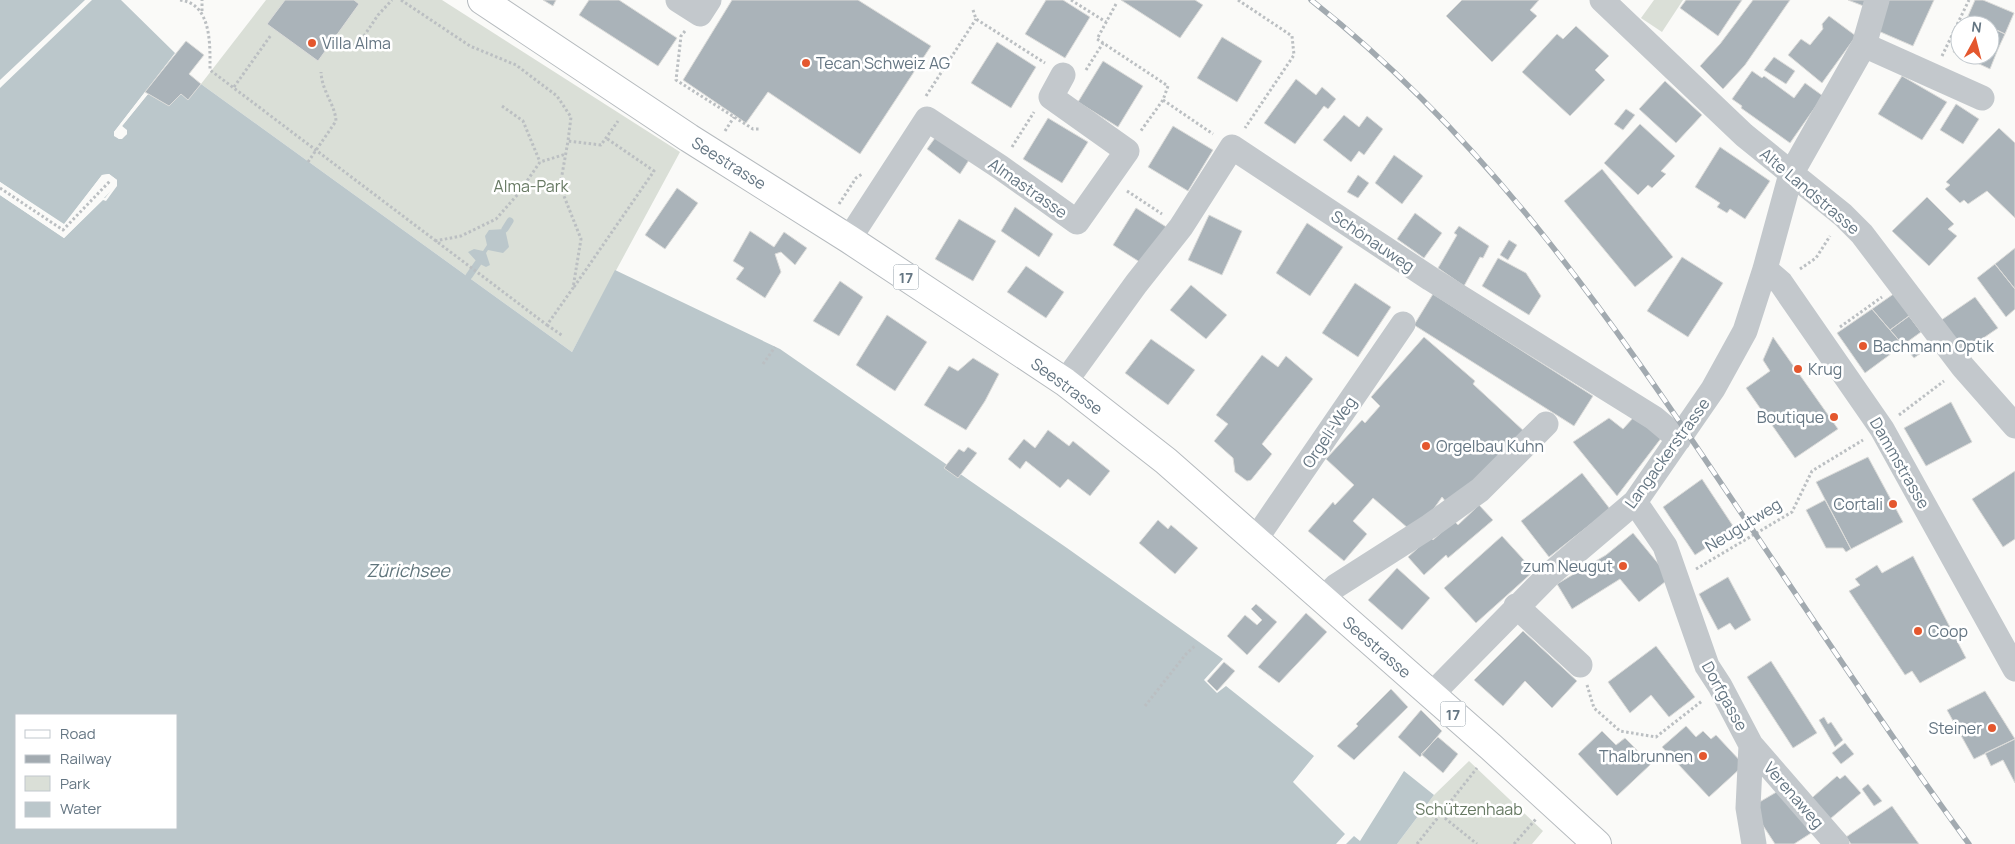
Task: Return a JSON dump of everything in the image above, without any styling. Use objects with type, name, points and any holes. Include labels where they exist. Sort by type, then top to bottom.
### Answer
[{"type":"main road","name":"Seestrasse","points":[[482,0],[689,138],[849,239],[1065,382],[1166,462],[1256,540],[1597,844]]},
{"type":"street","points":[[678,0],[704,7]]},
{"type":"street","name":"Alte Landstrasse","points":[[1602,0],[1744,135],[1843,215],[1862,234],[1978,387],[2015,426]]},
{"type":"street","name":"Langackerstrasse","points":[[1431,695],[1516,606],[1549,575],[1635,502],[1713,389],[1773,276],[1791,174],[1864,45],[1877,0]]},
{"type":"street","points":[[1864,45],[1982,98]]},
{"type":"street","name":"Almastrasse","points":[[849,239],[927,119],[1000,167],[1077,222],[1127,151],[1051,97],[1063,75]]},
{"type":"street","points":[[1065,382],[1136,284],[1181,227],[1232,147]]},
{"type":"street","name":"Schönauweg","points":[[1232,147],[1431,279],[1654,418],[1679,439]]},
{"type":"street","name":"Dammstrasse","points":[[1773,276],[1822,341],[1882,429],[2015,670]]},
{"type":"street","name":"Orgeli-Weg","points":[[1256,540],[1403,324]]},
{"type":"street","points":[[1323,599],[1336,586],[1430,526],[1480,490],[1546,424]]},
{"type":"street","name":"Dorfgasse","points":[[1635,502],[1665,546],[1707,666],[1752,745],[1748,808],[1754,844]]},
{"type":"street","points":[[1516,606],[1583,673]]},
{"type":"street","name":"Verenaweg","points":[[1752,745],[1837,844]]},
{"type":"path","points":[[180,0],[187,1],[202,12]]},
{"type":"path","points":[[202,0],[202,12],[210,38],[210,70],[434,241],[563,336]]},
{"type":"path","points":[[345,39],[358,45],[378,15],[392,0]]},
{"type":"path","points":[[401,0],[470,46],[516,65],[557,96],[571,117],[560,186],[580,239],[573,288]]},
{"type":"path","points":[[1071,0],[1106,22]]},
{"type":"path","points":[[1163,100],[1232,147],[1294,55],[1292,36],[1238,0]]},
{"type":"path","points":[[1932,76],[1969,0]]},
{"type":"path","points":[[1116,4],[1097,39],[1168,86],[1163,100],[1140,133]]},
{"type":"path","points":[[704,7],[681,36],[676,80],[753,129],[760,129]]},
{"type":"path","points":[[973,10],[976,19],[1063,75]]},
{"type":"path","points":[[925,97],[976,19]]},
{"type":"path","points":[[234,87],[271,35]]},
{"type":"path","points":[[1093,60],[1103,43]]},
{"type":"path","points":[[308,162],[336,121],[336,114],[324,91],[321,72]]},
{"type":"path","points":[[502,106],[523,121],[540,162]]},
{"type":"path","points":[[1023,128],[1037,108]]},
{"type":"path","points":[[722,137],[734,117]]},
{"type":"path","points":[[568,141],[601,144],[619,120]]},
{"type":"path","points":[[547,325],[654,171],[606,138]]},
{"type":"path","points":[[434,241],[461,236],[496,219],[518,194],[540,162],[566,154]]},
{"type":"path","points":[[1108,178],[1181,227]]},
{"type":"path","points":[[0,188],[63,230],[110,181]]},
{"type":"path","points":[[1773,276],[1816,258],[1843,215]]},
{"type":"path","points":[[1822,341],[1887,294]]},
{"type":"path","points":[[763,364],[775,347]]},
{"type":"path","name":"Neugutweg","points":[[1677,580],[1792,512],[1812,471],[1882,429],[1949,378]]},
{"type":"path","points":[[1145,706],[1186,654],[1196,645]]},
{"type":"path","points":[[1583,673],[1594,708],[1620,731],[1656,737],[1720,686]]},
{"type":"path","points":[[1417,844],[1482,761]]},
{"type":"path","points":[[1514,844],[1541,813]]},
{"type":"path","points":[[1441,815],[1477,844]]},
{"type":"green space","name":"Alma-Park","points":[[266,0],[442,0],[680,152],[572,352],[201,84]]},
{"type":"green space","points":[[1654,0],[1683,0],[1662,32],[1641,18]]},
{"type":"green space","name":"Schützenhaab","points":[[1469,761],[1543,831],[1532,844],[1397,844],[1434,795]]},
{"type":"water","name":"Zürichsee","points":[[0,0],[121,0],[175,53],[114,132],[119,139],[127,134],[122,126],[148,94],[169,106],[181,94],[188,100],[201,84],[572,352],[615,270],[780,349],[1067,548],[1223,659],[1204,680],[1217,693],[1226,686],[1314,756],[1293,782],[1345,834],[1336,844],[0,844],[0,195],[64,238],[117,185],[117,180],[109,174],[102,175],[64,225],[0,182]]},
{"type":"water","points":[[505,229],[509,247],[503,253],[488,250],[486,253],[490,265],[486,267],[478,263],[468,252],[474,249],[483,251],[487,245],[485,236],[489,230]]},
{"type":"water","points":[[1404,771],[1434,795],[1397,844],[1346,844],[1354,836],[1360,841]]},
{"type":"pier","points":[[85,0],[92,0],[0,88],[0,80]]},
{"type":"pier","points":[[145,92],[148,94],[122,126],[127,130],[127,134],[122,139],[114,136],[114,132]]},
{"type":"pier","points":[[109,174],[117,180],[117,186],[106,201],[103,200],[64,238],[0,195],[0,192],[64,235],[101,198],[105,198],[115,185],[115,181],[108,177],[103,178],[64,227],[0,185],[0,182],[64,224],[102,175]]},
{"type":"building","name":"Villa Alma","points":[[285,0],[354,0],[359,4],[318,61],[267,24]]},
{"type":"building","points":[[543,0],[556,0],[553,6]]},
{"type":"building","points":[[589,0],[619,0],[677,38],[658,66],[579,15]]},
{"type":"building","name":"Tecan Schweiz AG","points":[[732,0],[858,0],[931,46],[860,154],[768,92],[746,123],[683,80]]},
{"type":"building","points":[[1046,0],[1063,0],[1090,17],[1065,58],[1025,34]]},
{"type":"building","points":[[1121,0],[1195,0],[1203,5],[1180,38]]},
{"type":"building","points":[[1462,0],[1539,0],[1530,10],[1537,16],[1492,62],[1446,16]]},
{"type":"building","points":[[1686,0],[1742,0],[1718,36],[1680,8]]},
{"type":"building","points":[[1753,0],[1790,0],[1745,65],[1723,89],[1700,66],[1720,44]]},
{"type":"building","points":[[1848,0],[1868,0],[1866,7]]},
{"type":"building","points":[[1889,0],[1934,0],[1913,46],[1876,30]]},
{"type":"building","points":[[1975,0],[1983,0],[2014,13],[2005,34],[2000,32],[2000,15],[1968,15]]},
{"type":"building","points":[[1829,16],[1856,36],[1822,83],[1788,55],[1801,39],[1810,45],[1823,29],[1822,24]]},
{"type":"building","points":[[1576,26],[1609,56],[1595,70],[1605,80],[1570,116],[1522,72],[1557,34],[1563,39]]},
{"type":"building","points":[[2000,32],[2005,34],[2000,45]]},
{"type":"building","points":[[1222,37],[1262,61],[1237,102],[1197,78]]},
{"type":"building","points":[[186,41],[204,55],[189,74],[201,84],[188,100],[181,94],[169,106],[145,92]]},
{"type":"building","points":[[997,42],[1036,67],[1011,108],[971,83]]},
{"type":"building","points":[[1774,57],[1795,71],[1786,84],[1764,70]]},
{"type":"building","points":[[1103,61],[1143,86],[1118,127],[1078,102]]},
{"type":"building","points":[[1981,65],[1992,65],[1990,69]]},
{"type":"building","points":[[1752,71],[1762,78],[1764,76],[1794,98],[1805,83],[1823,96],[1790,143],[1741,108],[1742,106],[1732,99]]},
{"type":"building","points":[[1902,76],[1947,102],[1922,140],[1878,114]]},
{"type":"building","points":[[1296,79],[1316,95],[1322,87],[1336,99],[1328,109],[1324,106],[1295,144],[1264,123]]},
{"type":"building","points":[[1665,81],[1702,115],[1676,143],[1639,109]]},
{"type":"building","points":[[1956,104],[1979,119],[1963,144],[1940,130]]},
{"type":"building","points":[[1626,109],[1635,115],[1623,130],[1614,124]]},
{"type":"building","points":[[1344,115],[1359,127],[1367,116],[1383,129],[1364,155],[1359,151],[1351,162],[1323,140]]},
{"type":"building","points":[[1048,118],[1088,142],[1062,183],[1023,159]]},
{"type":"building","points":[[1640,124],[1675,156],[1661,171],[1666,174],[1652,188],[1648,185],[1638,195],[1604,163]]},
{"type":"building","points":[[1173,126],[1213,150],[1188,191],[1148,167]]},
{"type":"building","points":[[1999,128],[2015,143],[2015,218],[1987,191],[1968,204],[1964,200],[1960,203],[1945,189],[1950,185],[1946,182]]},
{"type":"building","points":[[935,138],[969,160],[960,174],[927,149]]},
{"type":"building","points":[[1720,147],[1770,181],[1745,219],[1730,209],[1727,213],[1717,207],[1720,203],[1695,187]]},
{"type":"building","points":[[1394,155],[1423,176],[1402,204],[1375,183]]},
{"type":"building","points":[[1602,169],[1673,257],[1635,287],[1564,201]]},
{"type":"building","points":[[1358,175],[1369,183],[1358,198],[1347,192]]},
{"type":"building","points":[[677,188],[698,203],[665,249],[645,235]]},
{"type":"building","points":[[1927,197],[1954,224],[1948,229],[1957,236],[1929,266],[1892,231]]},
{"type":"building","points":[[1015,207],[1053,234],[1039,257],[1001,231]]},
{"type":"building","points":[[1136,208],[1168,228],[1146,266],[1113,245]]},
{"type":"building","points":[[1415,213],[1442,233],[1424,258],[1397,239]]},
{"type":"building","points":[[1209,215],[1242,231],[1222,275],[1188,260]]},
{"type":"building","points":[[959,219],[996,241],[973,281],[935,259]]},
{"type":"building","points":[[1307,223],[1343,247],[1310,296],[1276,273]]},
{"type":"building","points":[[1459,226],[1489,246],[1483,258],[1480,257],[1464,286],[1438,268],[1457,235],[1454,233]]},
{"type":"building","points":[[750,231],[774,247],[784,232],[807,248],[795,265],[781,252],[775,254],[781,272],[765,298],[736,279],[744,268],[733,261]]},
{"type":"building","points":[[1509,240],[1517,245],[1508,260],[1500,255]]},
{"type":"building","points":[[2015,248],[2015,289],[1995,264]]},
{"type":"building","points":[[1682,257],[1723,283],[1688,337],[1647,311]]},
{"type":"building","points":[[1498,258],[1526,273],[1541,296],[1529,315],[1482,286]]},
{"type":"building","points":[[1995,264],[2015,289],[2015,309],[2006,317],[1977,278]]},
{"type":"building","points":[[1026,266],[1064,292],[1046,318],[1007,292]]},
{"type":"building","points":[[840,281],[863,297],[839,336],[813,321]]},
{"type":"building","points":[[1355,283],[1391,307],[1358,357],[1322,333]]},
{"type":"building","points":[[1191,285],[1227,315],[1206,339],[1170,310]]},
{"type":"building","points":[[1895,293],[1913,313],[1890,330],[1872,309]]},
{"type":"building","points":[[1433,294],[1593,396],[1574,426],[1414,325]]},
{"type":"building","points":[[1975,297],[1998,328],[1960,354],[1937,323]]},
{"type":"building","points":[[1872,309],[1903,345],[1865,373],[1837,333]]},
{"type":"building","points":[[887,315],[927,342],[895,391],[856,365]]},
{"type":"building","points":[[1909,316],[1921,332],[1903,345],[1890,330]]},
{"type":"building","name":"Orgelbau Kuhn","points":[[1424,337],[1475,381],[1473,384],[1526,433],[1487,476],[1446,502],[1442,497],[1428,517],[1409,529],[1373,498],[1353,521],[1367,534],[1344,561],[1308,531],[1333,502],[1335,505],[1354,485],[1326,459],[1362,420],[1365,423],[1380,406],[1371,397]]},
{"type":"building","points":[[1773,337],[1838,429],[1795,458],[1746,388],[1770,371],[1763,360]]},
{"type":"building","points":[[1151,339],[1195,370],[1168,405],[1125,373]]},
{"type":"building","points":[[1913,343],[1921,353],[1914,358],[1906,348]]},
{"type":"building","points":[[1262,355],[1278,367],[1286,356],[1313,379],[1262,444],[1272,454],[1251,480],[1247,481],[1235,472],[1233,458],[1214,441],[1228,424],[1216,415]]},
{"type":"building","points":[[973,358],[999,374],[985,401],[966,430],[924,405],[949,366],[958,371]]},
{"type":"building","points":[[1951,402],[1972,442],[1926,466],[1904,428]]},
{"type":"building","points":[[1609,418],[1623,429],[1633,418],[1662,437],[1617,496],[1573,442]]},
{"type":"building","points":[[1048,430],[1069,446],[1073,441],[1110,471],[1090,496],[1068,479],[1060,488],[1026,461],[1020,469],[1008,459],[1024,439],[1035,448]]},
{"type":"building","points":[[968,447],[977,453],[958,478],[944,468],[959,449],[964,452]]},
{"type":"building","points":[[1868,457],[1903,522],[1851,549],[1816,482]]},
{"type":"building","points":[[2015,471],[2015,539],[2003,547],[1972,499]]},
{"type":"building","points":[[1582,473],[1610,509],[1549,557],[1521,521]]},
{"type":"building","points":[[1702,479],[1735,529],[1695,555],[1663,507]]},
{"type":"building","points":[[1825,500],[1851,549],[1846,552],[1843,548],[1826,548],[1806,510]]},
{"type":"building","points":[[1479,505],[1493,520],[1448,558],[1446,555],[1424,575],[1408,557],[1430,537],[1433,540],[1454,521],[1458,525]]},
{"type":"building","points":[[1158,520],[1168,529],[1171,525],[1198,548],[1175,574],[1139,543]]},
{"type":"building","name":"zum Neugut","points":[[1633,533],[1670,578],[1639,602],[1620,579],[1572,609],[1557,584],[1606,555]]},
{"type":"building","points":[[1502,536],[1534,571],[1476,623],[1444,588]]},
{"type":"building","points":[[1913,556],[1966,658],[1920,683],[1912,671],[1905,675],[1849,591],[1860,585],[1855,579],[1877,565],[1882,573]]},
{"type":"building","points":[[1397,568],[1430,598],[1402,630],[1368,600]]},
{"type":"building","points":[[1728,577],[1751,620],[1735,630],[1730,623],[1718,630],[1699,594]]},
{"type":"building","points":[[1256,604],[1277,622],[1247,655],[1227,636],[1245,615],[1257,625],[1262,620],[1251,609]]},
{"type":"building","points":[[1306,613],[1327,632],[1279,683],[1258,667]]},
{"type":"building","points":[[1523,631],[1577,681],[1552,708],[1525,681],[1503,706],[1474,680]]},
{"type":"building","points":[[1656,646],[1695,697],[1669,717],[1651,695],[1630,713],[1608,682]]},
{"type":"building","points":[[1771,661],[1817,733],[1793,748],[1747,677]]},
{"type":"building","points":[[1224,662],[1235,671],[1217,691],[1207,681]]},
{"type":"building","points":[[1391,689],[1408,707],[1354,760],[1337,746]]},
{"type":"building","points":[[1985,691],[2015,739],[1974,759],[1947,710]]},
{"type":"building","points":[[1421,710],[1442,731],[1420,757],[1398,737]]},
{"type":"building","points":[[1824,717],[1828,724],[1831,722],[1843,740],[1835,747],[1819,720]]},
{"type":"building","name":"Thalbrunnen","points":[[1686,726],[1696,737],[1703,731],[1711,739],[1716,735],[1744,765],[1709,797],[1662,747]]},
{"type":"building","points":[[1602,731],[1616,745],[1625,738],[1651,764],[1617,796],[1578,754]]},
{"type":"building","points":[[1438,737],[1458,754],[1443,773],[1421,754]]},
{"type":"building","points":[[2015,739],[2015,783],[2003,760],[1991,766],[1985,753]]},
{"type":"building","points":[[1845,743],[1854,754],[1841,764],[1832,753]]},
{"type":"building","points":[[1845,775],[1861,793],[1824,824],[1806,803],[1837,776],[1840,779]]},
{"type":"building","points":[[1868,784],[1882,801],[1874,806],[1862,789]]},
{"type":"building","points":[[1785,787],[1819,828],[1794,844],[1775,844],[1751,807]]},
{"type":"building","points":[[1892,806],[1919,844],[1851,844],[1846,837]]},
{"type":"waterway","points":[[505,229],[510,221]]},
{"type":"waterway","points":[[469,276],[478,263]]},
{"type":"railway","points":[[1311,0],[1374,53],[1432,109],[1487,168],[1588,292],[1681,424],[1877,713],[1969,844]]},
{"type":"place","name":"Villa Alma","points":[[312,43]]},
{"type":"place","name":"Tecan Schweiz AG","points":[[806,63]]},
{"type":"place","name":"Bachmann Optik","points":[[1863,346]]},
{"type":"place","name":"Krug","points":[[1798,369]]},
{"type":"place","name":"Boutique","points":[[1834,417]]},
{"type":"place","name":"Orgelbau Kuhn","points":[[1426,446]]},
{"type":"place","name":"Cortali","points":[[1893,504]]},
{"type":"place","name":"zum Neugut","points":[[1623,566]]},
{"type":"place","name":"Coop","points":[[1918,631]]},
{"type":"place","name":"Steiner","points":[[1992,728]]},
{"type":"place","name":"Thalbrunnen","points":[[1703,756]]}]
